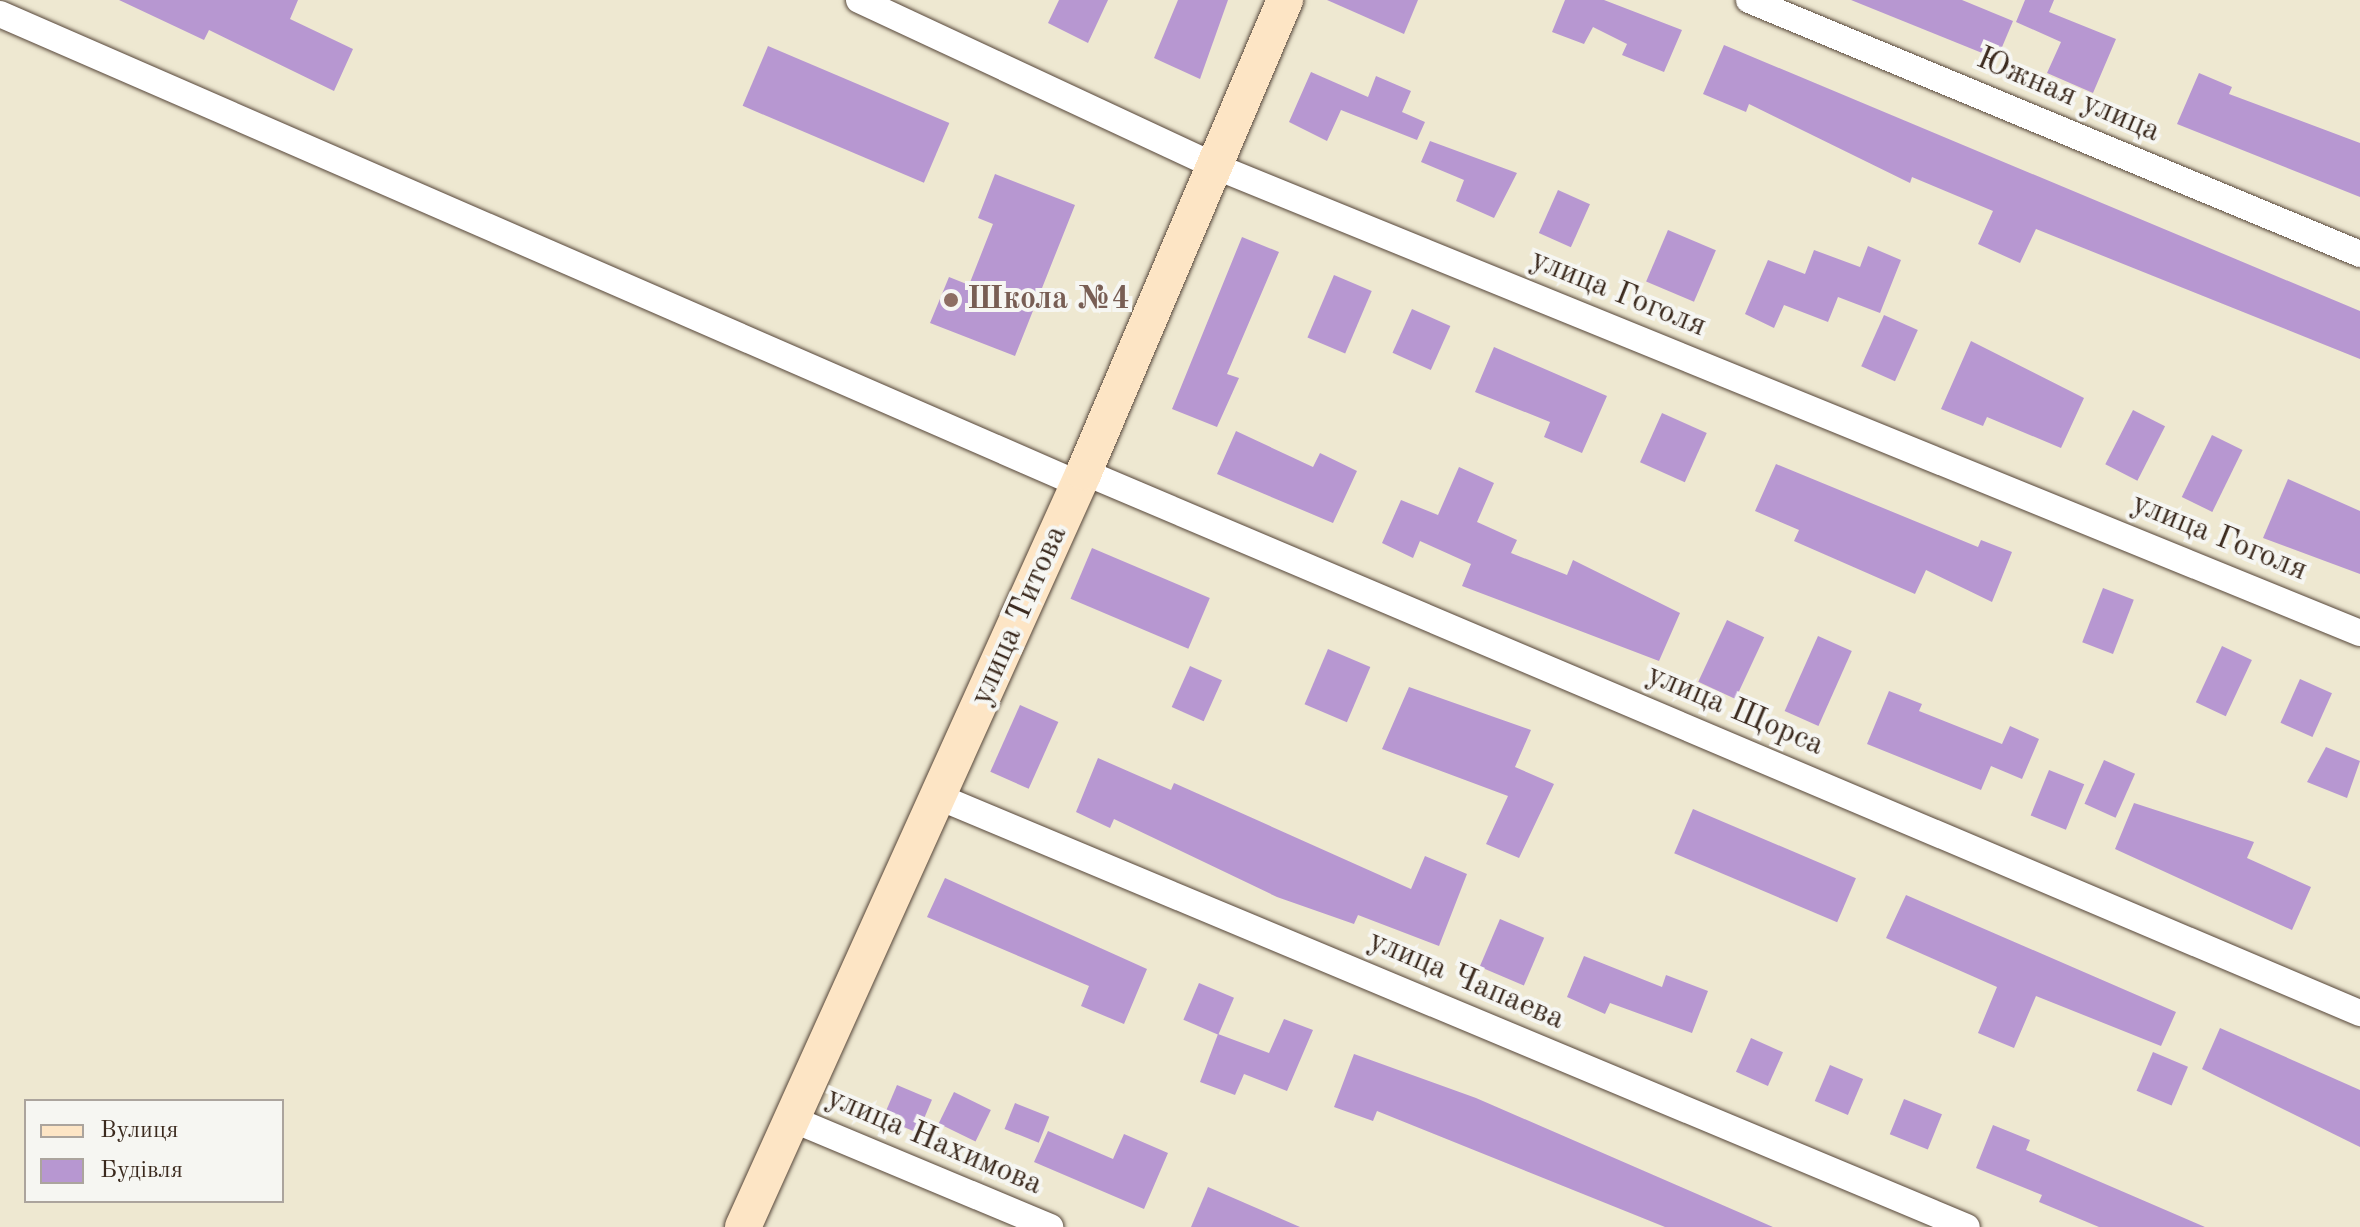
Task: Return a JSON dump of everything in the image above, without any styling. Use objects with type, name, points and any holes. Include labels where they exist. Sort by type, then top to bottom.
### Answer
[{"type":"main road","name":"улица Титова","points":[[743,1227],[1082,478],[1217,167],[1285,0]]},
{"type":"street","name":"улица Гоголя","points":[[859,0],[1217,167],[2360,633]]},
{"type":"street","name":"Южная улица","points":[[1749,0],[2360,254]]},
{"type":"street","name":"улица Щорса","points":[[0,14],[1082,478],[2360,1013]]},
{"type":"street","name":"улица Чапаева","points":[[939,797],[1967,1227]]},
{"type":"street","name":"улица Нахимова","points":[[792,1119],[1050,1227]]},
{"type":"building","points":[[119,0],[298,0],[290,19],[353,49],[334,91],[209,30],[204,40]]},
{"type":"building","points":[[1059,0],[1108,0],[1088,43],[1048,23]]},
{"type":"building","points":[[1178,0],[1228,0],[1200,79],[1154,58]]},
{"type":"building","points":[[1327,0],[1418,0],[1404,34]]},
{"type":"building","points":[[1565,0],[1604,0],[1682,30],[1664,72],[1622,55],[1627,44],[1593,27],[1584,44],[1552,32]]},
{"type":"building","points":[[1851,0],[1962,0],[2013,21],[1997,59]]},
{"type":"building","points":[[2025,0],[2054,0],[2049,12],[2116,39],[2093,93],[2047,73],[2061,42],[2016,22]]},
{"type":"building","points":[[1724,45],[2360,311],[2360,359],[2036,229],[2020,263],[1978,244],[1993,211],[1912,177],[1910,183],[1749,104],[1746,112],[1703,94]]},
{"type":"building","points":[[768,46],[949,123],[924,183],[743,106]]},
{"type":"building","points":[[1311,72],[1368,97],[1376,76],[1411,91],[1402,112],[1425,122],[1417,140],[1341,110],[1327,141],[1289,122]]},
{"type":"building","points":[[2199,73],[2232,87],[2229,94],[2360,143],[2360,197],[2177,124]]},
{"type":"building","points":[[1430,141],[1517,173],[1494,218],[1456,201],[1464,180],[1421,162]]},
{"type":"building","points":[[995,174],[1075,205],[1015,356],[930,323],[949,277],[969,285],[993,224],[978,218]]},
{"type":"building","points":[[1558,190],[1590,204],[1571,247],[1539,233]]},
{"type":"building","points":[[1668,230],[1716,250],[1694,302],[1646,282]]},
{"type":"building","points":[[1242,237],[1279,252],[1227,374],[1239,378],[1217,427],[1172,409]]},
{"type":"building","points":[[1868,246],[1901,260],[1880,313],[1838,297],[1828,322],[1784,305],[1774,328],[1745,314],[1768,260],[1805,274],[1814,250],[1860,267]]},
{"type":"building","points":[[1334,275],[1372,291],[1345,354],[1307,338]]},
{"type":"building","points":[[1412,309],[1450,326],[1431,370],[1392,353]]},
{"type":"building","points":[[1884,315],[1918,330],[1895,381],[1861,366]]},
{"type":"building","points":[[1971,341],[2084,398],[2061,448],[1987,417],[1983,426],[1941,409]]},
{"type":"building","points":[[1494,347],[1607,396],[1582,453],[1544,437],[1550,422],[1475,392]]},
{"type":"building","points":[[2133,410],[2165,426],[2137,481],[2105,464]]},
{"type":"building","points":[[1662,413],[1707,433],[1685,482],[1640,462]]},
{"type":"building","points":[[1236,431],[1313,467],[1320,453],[1357,471],[1333,523],[1217,474]]},
{"type":"building","points":[[2212,435],[2243,450],[2212,512],[2182,497]]},
{"type":"building","points":[[1776,464],[1978,547],[1981,540],[2012,552],[1992,602],[1926,570],[1915,594],[1794,541],[1799,530],[1755,511]]},
{"type":"building","points":[[1459,467],[1494,483],[1477,522],[1517,540],[1511,553],[1567,575],[1573,560],[1680,613],[1659,661],[1462,586],[1471,564],[1420,541],[1413,558],[1382,543],[1401,500],[1438,515]]},
{"type":"building","points":[[2288,479],[2360,511],[2360,574],[2263,538]]},
{"type":"building","points":[[1092,548],[1210,598],[1188,649],[1071,599]]},
{"type":"building","points":[[2103,588],[2134,600],[2113,654],[2082,642]]},
{"type":"building","points":[[1727,620],[1764,637],[1735,699],[1698,682]]},
{"type":"building","points":[[1818,636],[1852,651],[1818,726],[1785,711]]},
{"type":"building","points":[[2222,646],[2252,660],[2226,716],[2196,702]]},
{"type":"building","points":[[1328,649],[1370,667],[1347,722],[1305,704]]},
{"type":"building","points":[[1190,666],[1222,680],[1204,721],[1172,707]]},
{"type":"building","points":[[2300,679],[2332,693],[2312,737],[2280,723]]},
{"type":"building","points":[[1409,687],[1531,730],[1515,767],[1554,784],[1519,858],[1486,844],[1508,796],[1382,749]]},
{"type":"building","points":[[1889,691],[1922,704],[1919,711],[2002,744],[2010,726],[2039,739],[2022,779],[1991,766],[1981,790],[1867,744]]},
{"type":"building","points":[[1020,705],[1058,722],[1029,789],[990,772]]},
{"type":"building","points":[[2326,747],[2360,761],[2347,798],[2307,782]]},
{"type":"building","points":[[1098,758],[1171,790],[1174,783],[1411,889],[1425,856],[1467,874],[1439,946],[1358,915],[1354,924],[1277,897],[1114,819],[1110,828],[1076,812]]},
{"type":"building","points":[[2104,760],[2135,774],[2116,818],[2084,804]]},
{"type":"building","points":[[2049,770],[2084,784],[2066,830],[2031,815]]},
{"type":"building","points":[[2134,803],[2254,842],[2247,858],[2311,887],[2292,930],[2115,849]]},
{"type":"building","points":[[1693,809],[1856,878],[1837,922],[1674,853]]},
{"type":"building","points":[[945,878],[1147,969],[1124,1024],[1081,1006],[1089,986],[927,917]]},
{"type":"building","points":[[1906,895],[2176,1012],[2161,1046],[2036,996],[2014,1048],[1978,1033],[1997,987],[1886,938]]},
{"type":"building","points":[[1500,919],[1544,938],[1524,986],[1480,967]]},
{"type":"building","points":[[1584,956],[1662,987],[1666,975],[1708,991],[1692,1033],[1610,1003],[1605,1014],[1567,997]]},
{"type":"building","points":[[1199,983],[1234,998],[1218,1035],[1183,1020]]},
{"type":"building","points":[[1284,1019],[1313,1030],[1287,1091],[1244,1074],[1235,1095],[1200,1082],[1218,1034],[1269,1053]]},
{"type":"building","points":[[2220,1028],[2360,1090],[2360,1147],[2202,1069]]},
{"type":"building","points":[[1751,1038],[1783,1052],[1768,1086],[1736,1072]]},
{"type":"building","points":[[2153,1052],[2188,1067],[2172,1106],[2137,1091]]},
{"type":"building","points":[[1354,1054],[1476,1098],[1773,1227],[1665,1227],[1377,1111],[1373,1121],[1334,1107]]},
{"type":"building","points":[[1830,1065],[1863,1079],[1848,1115],[1815,1101]]},
{"type":"building","points":[[897,1085],[932,1100],[918,1133],[883,1118]]},
{"type":"building","points":[[954,1092],[991,1110],[976,1141],[939,1123]]},
{"type":"building","points":[[1904,1099],[1942,1114],[1928,1150],[1890,1134]]},
{"type":"building","points":[[1015,1103],[1049,1117],[1039,1143],[1005,1129]]},
{"type":"building","points":[[1993,1125],[2030,1140],[2026,1150],[2205,1227],[2099,1227],[2039,1202],[2042,1195],[1976,1168]]},
{"type":"building","points":[[1048,1131],[1113,1159],[1124,1134],[1168,1153],[1144,1209],[1034,1162]]},
{"type":"building","points":[[1208,1187],[1300,1227],[1191,1227]]},
{"type":"place","name":"Школа №4","points":[[951,300]]}]
